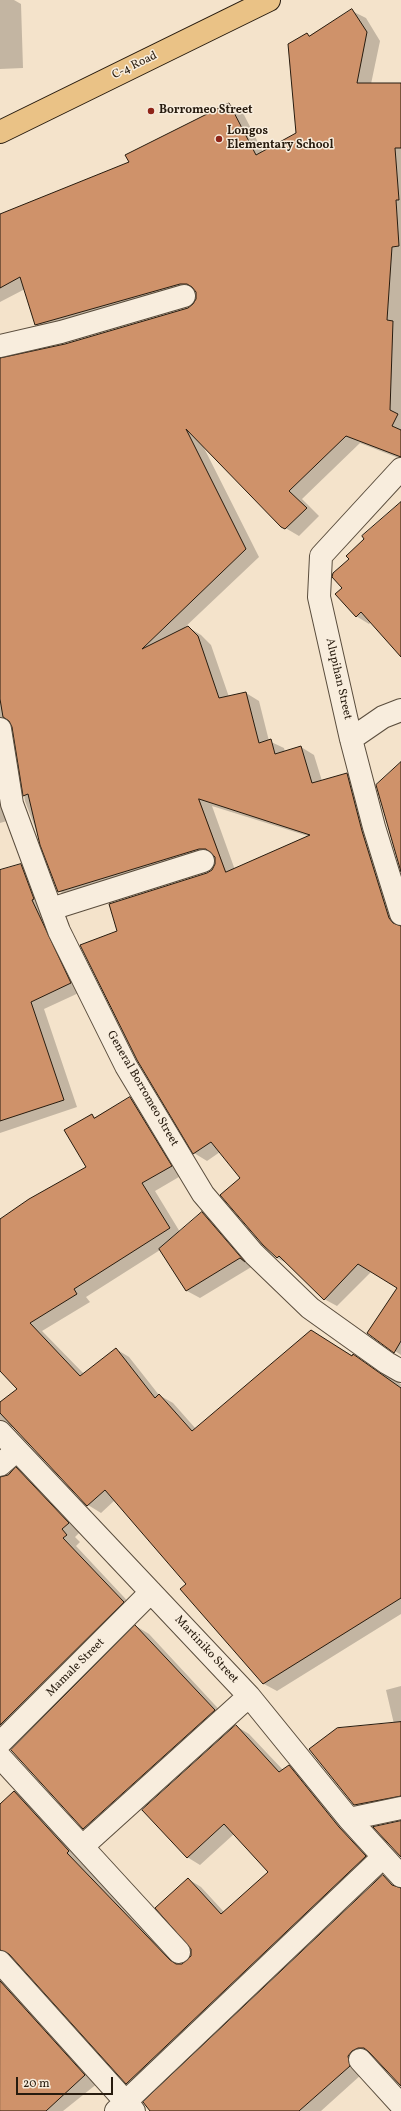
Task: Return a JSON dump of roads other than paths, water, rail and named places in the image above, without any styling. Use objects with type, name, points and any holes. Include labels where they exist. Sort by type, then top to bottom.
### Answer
[{"type":"highway","name":"C-4 Road","points":[[0,132],[269,0]]},
{"type":"street","points":[[0,346],[61,332],[184,296]]},
{"type":"street","name":"Alupihan Street","points":[[401,469],[322,556],[319,597],[351,738],[374,827],[401,914]]},
{"type":"street","points":[[351,738],[383,717],[401,710]]},
{"type":"street","name":"General Borromeo Street","points":[[0,729],[12,804],[59,931],[126,1066],[203,1194],[254,1254],[310,1308],[387,1363],[401,1371]]},
{"type":"street","points":[[51,909],[203,861]]},
{"type":"street","name":"Martiniko Street","points":[[0,1432],[249,1696],[349,1819],[401,1876]]},
{"type":"street","points":[[0,1465],[17,1450]]},
{"type":"street","name":"Mamale Street","points":[[0,1743],[152,1592]]},
{"type":"street","points":[[83,1846],[249,1696]]},
{"type":"street","points":[[0,1756],[179,1952]]},
{"type":"street","points":[[349,1819],[401,1808]]},
{"type":"street","points":[[0,1962],[125,2108],[383,1857]]},
{"type":"street","points":[[360,2060],[401,2105]]},
{"type":"place","name":"Borromeo Street","points":[[151,111]]},
{"type":"place","name":"Longos Elementary School","points":[[219,139]]}]
